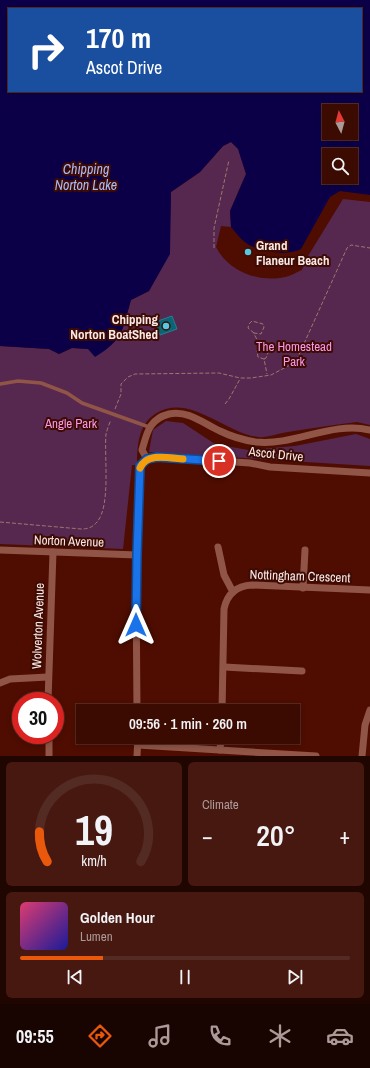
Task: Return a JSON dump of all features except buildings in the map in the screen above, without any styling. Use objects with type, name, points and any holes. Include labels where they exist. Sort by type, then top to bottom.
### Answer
[{"type":"street","points":[[137,704],[137,555],[140,466],[147,459],[142,450],[149,427],[159,418],[168,414],[181,413],[229,435],[266,443],[293,440],[347,427],[370,430]]},
{"type":"street","name":"Ascot Drive","points":[[147,459],[157,457],[250,463],[270,467],[370,473]]},
{"type":"street","points":[[218,547],[224,575],[233,592]]},
{"type":"street","name":"Norton Avenue","points":[[0,550],[137,555]]},
{"type":"street","points":[[303,588],[305,550]]},
{"type":"street","name":"Wolverton Avenue","points":[[48,692],[53,552]]},
{"type":"street","name":"Nottingham Crescent","points":[[222,704],[224,609],[228,596],[233,592],[244,585],[370,590]]},
{"type":"street","points":[[224,666],[302,671]]},
{"type":"street","points":[[0,683],[10,679],[48,677]]},
{"type":"street","points":[[362,756],[365,725],[370,710]]},
{"type":"street","points":[[49,744],[49,756]]},
{"type":"street","points":[[220,744],[220,750]]},
{"type":"street","points":[[138,756],[138,746],[316,756]]},
{"type":"lane","points":[[0,384],[18,381],[41,383],[60,390],[82,403],[149,427]]},
{"type":"path","points":[[214,248],[214,228],[229,160]]},
{"type":"path","points":[[0,522],[89,529],[98,522],[105,497],[107,433],[112,414],[121,394],[121,384],[128,377],[135,374],[219,373],[240,378],[271,375],[285,368],[298,357],[347,248],[351,245],[370,248]]},
{"type":"path","points":[[254,333],[261,334],[264,328],[263,324],[254,321],[250,322],[249,330],[254,333],[259,343],[270,347],[266,358],[264,359],[267,375]]},
{"type":"path","points":[[259,343],[256,351],[258,357],[264,359]]},
{"type":"path","points":[[225,404],[229,400],[240,378]]},
{"type":"green space","points":[[231,142],[238,148],[246,174],[230,211],[231,227],[221,226],[216,247],[228,263],[245,273],[265,278],[275,278],[292,275],[302,270],[305,261],[343,199],[370,202],[370,425],[357,422],[258,437],[232,429],[194,411],[181,408],[168,409],[155,414],[149,419],[142,430],[137,451],[137,465],[132,465],[123,549],[0,544],[0,346],[49,349],[59,354],[72,348],[89,349],[95,356],[112,344],[120,333],[131,300],[149,291],[169,254],[171,192],[200,172],[223,146]]},
{"type":"green space","points":[[166,421],[183,423],[215,444],[248,450],[295,446],[356,434],[370,439],[370,466],[149,452],[153,430]]},
{"type":"water","name":"Chipping Norton Lake","points":[[0,0],[370,0],[370,195],[340,191],[330,197],[301,249],[282,253],[268,251],[249,245],[239,237],[231,227],[230,211],[246,174],[238,149],[231,142],[223,146],[200,172],[171,192],[170,254],[149,291],[131,300],[123,327],[117,339],[105,351],[95,357],[88,349],[72,348],[59,354],[49,349],[0,346]]},
{"type":"slow traffic","points":[[140,468],[140,466],[147,459],[157,457],[183,459]]},
{"type":"place","name":"Grand Flaneur Beach","points":[[248,252]]},
{"type":"place","name":"Chipping Norton BoatShed","points":[[166,326]]},
{"type":"route","points":[[136,625],[140,466],[147,459],[157,457],[219,461]]},
{"type":"park label","name":"The Homestead Park","points":[[294,354]]},
{"type":"park label","name":"Angle Park","points":[[71,423]]}]
